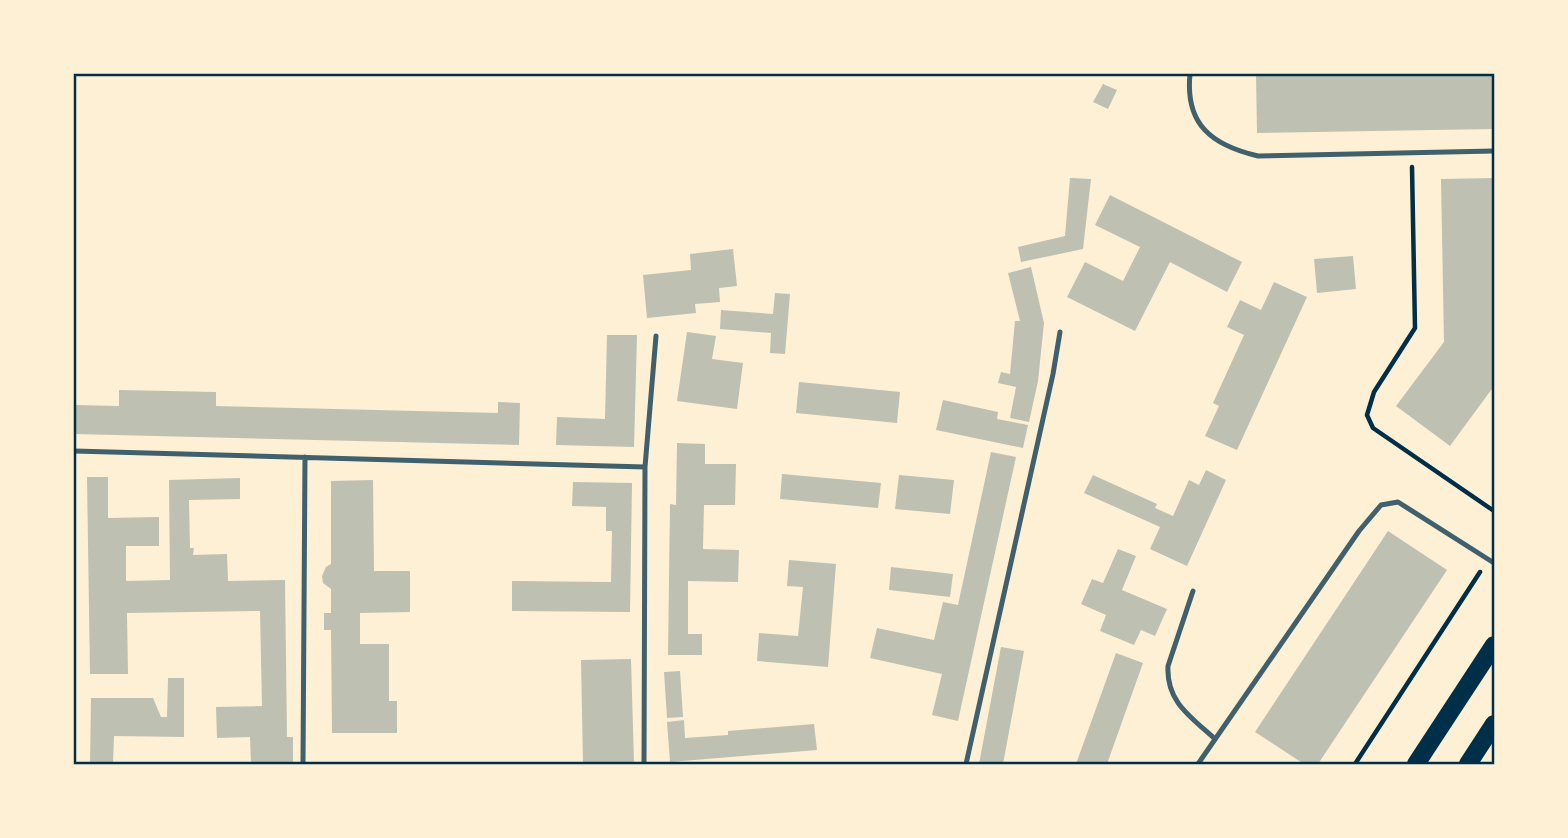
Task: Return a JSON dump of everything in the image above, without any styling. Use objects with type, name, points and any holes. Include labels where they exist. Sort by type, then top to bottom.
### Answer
[{"type":"main road","points":[[1416,765],[1494,645]]},
{"type":"main road","points":[[1468,765],[1494,724]]},
{"type":"lane","points":[[1190,74],[1189,100],[1196,122],[1242,153],[1258,156],[1494,151]]},
{"type":"lane","points":[[966,765],[1060,332]]},
{"type":"lane","points":[[644,765],[645,467],[656,336]]},
{"type":"lane","points":[[74,451],[645,467]]},
{"type":"lane","points":[[303,765],[305,457]]},
{"type":"lane","points":[[1198,765],[1359,531],[1381,505],[1398,502],[1492,561]]},
{"type":"lane","points":[[1193,591],[1168,666],[1167,677],[1169,689],[1180,706],[1215,739]]},
{"type":"path","points":[[1411,152],[1415,328],[1374,392],[1367,415],[1373,428],[1494,511]]},
{"type":"path","points":[[1355,765],[1492,561]]},
{"type":"building","points":[[1256,74],[1494,74],[1494,129],[1257,133]]},
{"type":"building","points":[[1103,84],[1117,90],[1108,109],[1093,102]]},
{"type":"building","points":[[1070,178],[1091,179],[1083,249],[1021,262],[1018,247],[1065,236]]},
{"type":"building","points":[[1494,178],[1494,386],[1450,446],[1396,406],[1444,342],[1441,179]]},
{"type":"building","points":[[1110,195],[1242,262],[1227,292],[1170,262],[1135,331],[1067,297],[1085,262],[1123,281],[1140,247],[1095,225]]},
{"type":"building","points":[[733,249],[737,286],[719,288],[720,302],[695,304],[696,313],[647,318],[643,275],[691,270],[690,254]]},
{"type":"building","points":[[1353,256],[1356,289],[1317,293],[1314,259]]},
{"type":"building","points":[[1031,267],[1044,323],[1038,381],[1029,422],[1010,418],[1016,387],[998,383],[1001,372],[1010,374],[1015,321],[1020,321],[1008,273]]},
{"type":"building","points":[[1274,282],[1307,297],[1237,450],[1205,436],[1219,406],[1213,403],[1244,335],[1227,327],[1240,300],[1261,310]]},
{"type":"building","points":[[775,293],[790,294],[785,354],[770,353],[771,333],[720,329],[721,310],[773,314]]},
{"type":"building","points":[[687,332],[716,336],[712,359],[743,363],[737,409],[677,401]]},
{"type":"building","points":[[607,335],[637,335],[634,447],[556,445],[557,417],[605,419]]},
{"type":"building","points":[[799,382],[900,392],[897,423],[796,413]]},
{"type":"building","points":[[119,390],[216,392],[216,406],[498,413],[498,402],[520,403],[519,445],[74,434],[74,405],[119,406]]},
{"type":"building","points":[[943,400],[998,412],[997,419],[1028,425],[1023,448],[936,430]]},
{"type":"building","points":[[677,443],[705,444],[705,464],[736,464],[735,505],[704,505],[703,549],[739,550],[738,582],[688,581],[688,634],[702,634],[702,655],[668,655],[670,504],[676,505]]},
{"type":"building","points":[[991,452],[1016,457],[958,721],[932,715],[942,674],[870,658],[877,628],[934,640],[943,602],[958,605]]},
{"type":"building","points":[[1206,470],[1226,480],[1187,566],[1150,549],[1160,527],[1084,493],[1093,475],[1157,504],[1155,508],[1173,516],[1189,480],[1199,485]]},
{"type":"building","points":[[782,474],[881,483],[878,508],[780,499]]},
{"type":"building","points":[[899,475],[954,480],[950,514],[895,509]]},
{"type":"building","points":[[87,477],[108,477],[108,518],[159,517],[159,546],[126,546],[126,581],[170,580],[169,480],[240,478],[240,499],[189,500],[190,548],[194,548],[193,555],[227,554],[228,581],[285,580],[287,737],[293,737],[293,764],[251,764],[250,737],[217,738],[216,707],[262,706],[260,611],[127,613],[128,674],[90,674]]},
{"type":"building","points":[[373,480],[374,571],[410,571],[410,612],[360,613],[360,644],[389,644],[389,701],[397,701],[397,733],[332,733],[331,630],[324,630],[324,613],[331,613],[331,589],[323,583],[322,576],[326,567],[331,564],[331,481]]},
{"type":"building","points":[[573,482],[632,483],[630,612],[512,611],[512,581],[611,582],[612,531],[606,531],[606,507],[572,506]]},
{"type":"building","points":[[1388,531],[1447,570],[1318,764],[1304,764],[1255,732]]},
{"type":"building","points":[[1118,549],[1136,556],[1122,590],[1167,609],[1155,636],[1141,630],[1134,645],[1100,631],[1106,615],[1081,604],[1092,579],[1103,583]]},
{"type":"building","points":[[789,560],[836,564],[828,667],[757,661],[759,633],[798,636],[803,587],[787,586]]},
{"type":"building","points":[[891,567],[953,574],[950,597],[889,590]]},
{"type":"building","points":[[1001,647],[1024,651],[1003,764],[979,764]]},
{"type":"building","points":[[1116,653],[1143,663],[1107,764],[1076,764]]},
{"type":"building","points":[[631,659],[634,763],[583,764],[581,660]]},
{"type":"building","points":[[680,671],[683,717],[667,718],[664,672]]},
{"type":"building","points":[[168,678],[184,678],[184,737],[114,736],[113,764],[90,764],[91,698],[153,698],[161,717],[167,717]]},
{"type":"building","points":[[684,720],[685,738],[728,735],[728,731],[814,724],[817,750],[670,762],[667,722]]}]
